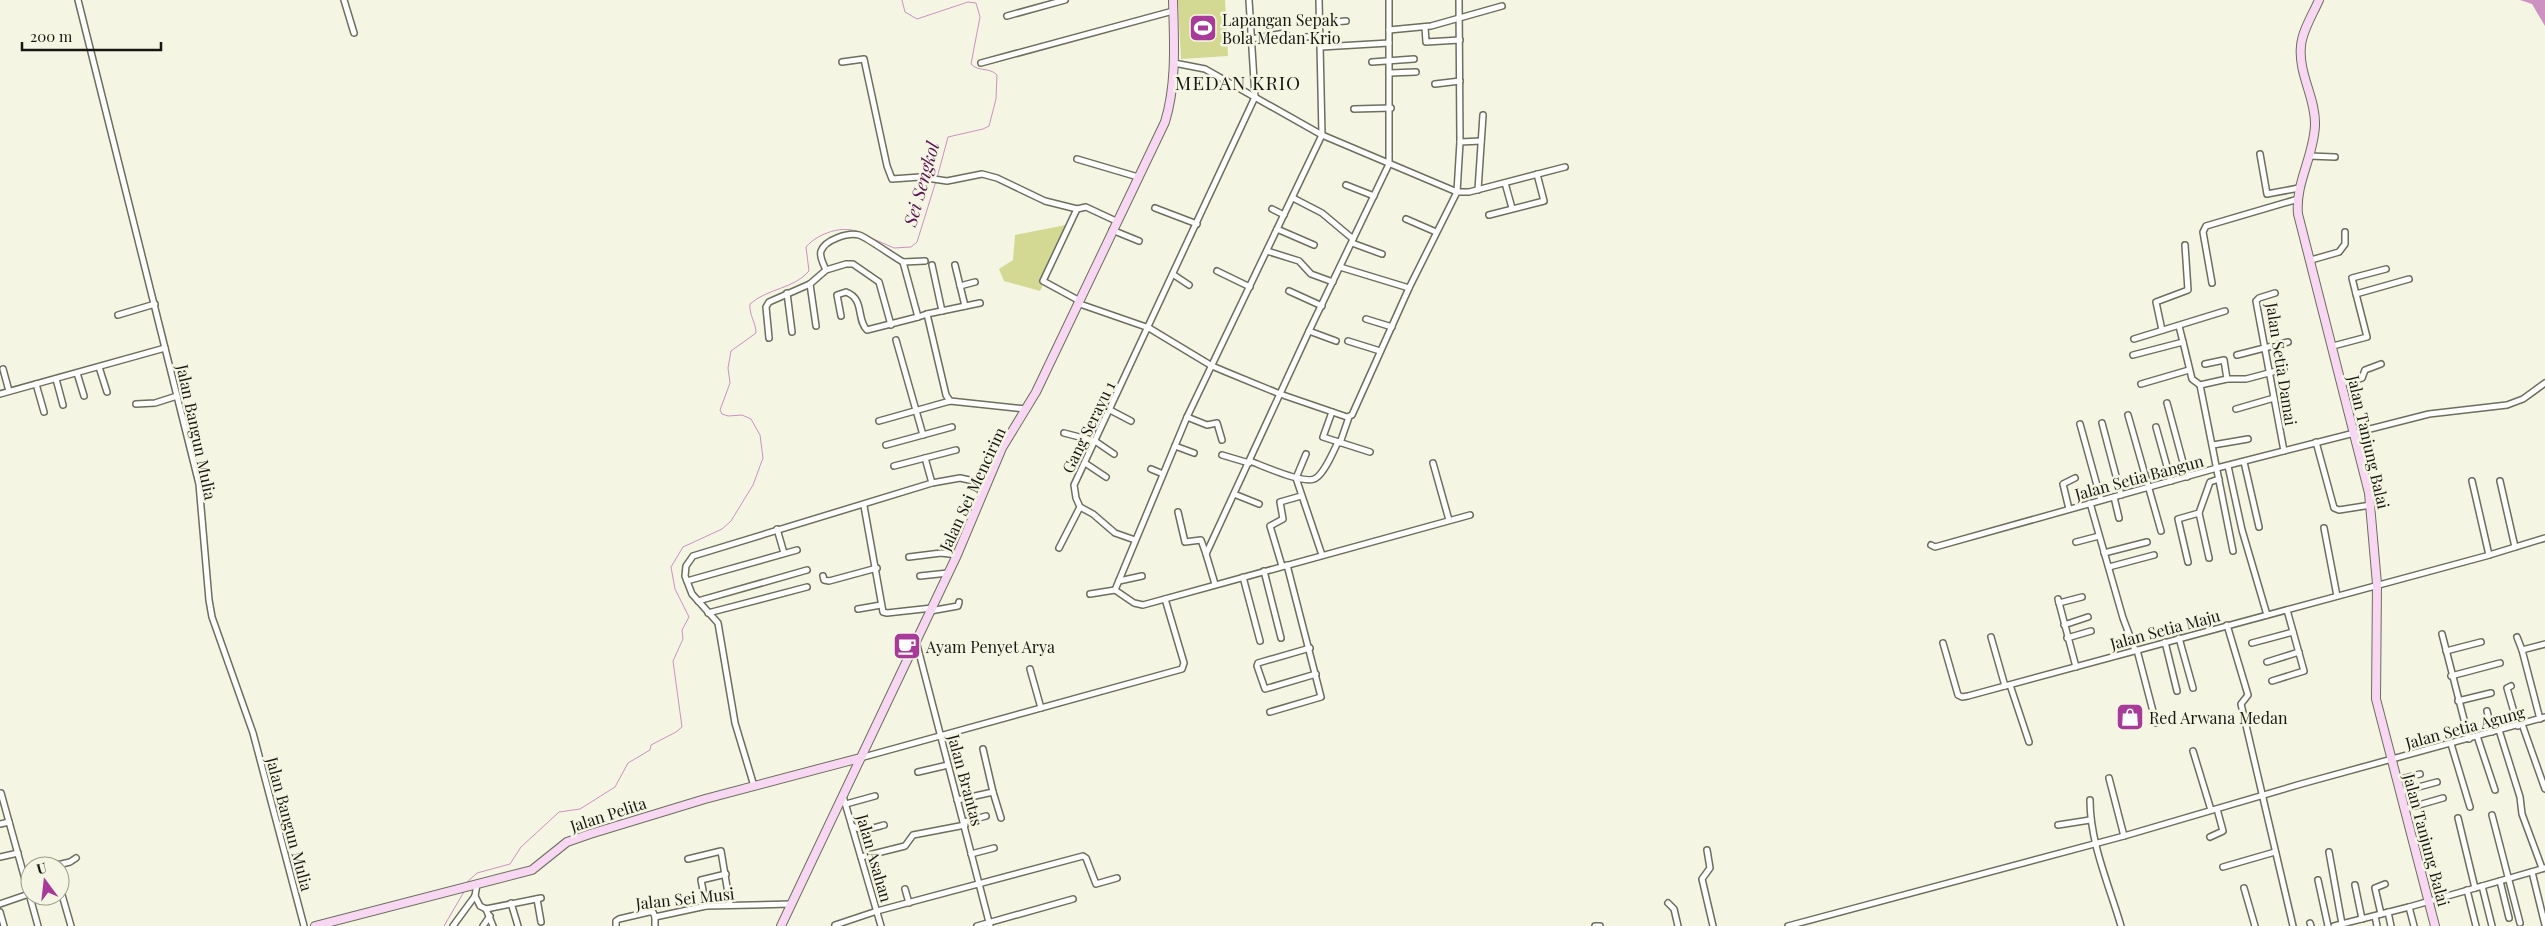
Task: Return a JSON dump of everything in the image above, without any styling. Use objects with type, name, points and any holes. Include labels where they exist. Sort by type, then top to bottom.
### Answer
[{"type":"street","name":"Jalan Bangun Mulia","points":[[78,0],[200,484],[212,617],[253,732],[304,926]]},
{"type":"street","points":[[344,0],[354,33]]},
{"type":"street","points":[[1007,16],[1065,0]]},
{"type":"street","name":"Jalan Sei Mencirim","points":[[781,926],[844,800],[860,758],[957,555],[1002,448],[1036,392],[1169,108],[1174,63],[1173,0]]},
{"type":"street","points":[[1249,0],[1255,97]]},
{"type":"street","points":[[1115,590],[1187,418],[1322,135],[1319,0]]},
{"type":"street","points":[[1206,554],[1389,164],[1391,108],[1389,0]]},
{"type":"street","points":[[1222,455],[1296,478],[1315,479],[1329,461],[1339,442],[1409,288],[1457,192],[1460,142],[1459,0]]},
{"type":"street","name":"Jalan Tanjung Balai","points":[[2319,0],[2301,44],[2301,63],[2315,117],[2309,156],[2298,199],[2298,214],[2372,505],[2377,584],[2376,700],[2435,926]]},
{"type":"street","points":[[1389,30],[1425,27],[1502,6]]},
{"type":"street","points":[[981,63],[1173,11]]},
{"type":"street","points":[[1320,23],[1346,21]]},
{"type":"street","points":[[1425,27],[1426,42],[1460,40]]},
{"type":"street","points":[[1251,38],[1285,33],[1289,38],[1321,36]]},
{"type":"street","points":[[1321,48],[1389,43]]},
{"type":"street","points":[[842,62],[862,58],[865,61],[891,177],[895,180],[928,178],[939,180],[982,174],[997,178],[1046,201],[1077,209],[1086,207],[1116,221]]},
{"type":"street","points":[[1372,62],[1414,59]]},
{"type":"street","points":[[1174,63],[1205,69],[1322,135],[1457,192],[1478,190],[1565,167]]},
{"type":"street","points":[[1390,73],[1416,72]]},
{"type":"street","points":[[1435,84],[1460,81]]},
{"type":"street","name":"Gang Serayu 1","points":[[1080,507],[1076,498],[1074,484],[1174,275],[1255,97]]},
{"type":"street","points":[[1354,109],[1391,108]]},
{"type":"street","points":[[1478,190],[1483,115]]},
{"type":"street","points":[[1460,142],[1481,141]]},
{"type":"street","points":[[2260,154],[2267,194],[2300,188]]},
{"type":"street","points":[[2309,156],[2336,157]]},
{"type":"street","points":[[1077,159],[1138,177]]},
{"type":"street","points":[[1489,215],[1544,200],[1537,174]]},
{"type":"street","points":[[1505,183],[1512,208]]},
{"type":"street","points":[[1346,185],[1374,196]]},
{"type":"street","points":[[1292,198],[1317,210],[1352,241],[1382,254]]},
{"type":"street","points":[[2212,283],[2203,232],[2206,226],[2298,199]]},
{"type":"street","points":[[1155,208],[1197,224]]},
{"type":"street","points":[[1077,209],[1043,281],[1077,301],[1149,328],[1212,366],[1280,394],[1350,417]]},
{"type":"street","points":[[1272,209],[1284,215]]},
{"type":"street","points":[[1406,219],[1436,232]]},
{"type":"street","points":[[1278,229],[1314,245]]},
{"type":"street","points":[[1112,230],[1139,241]]},
{"type":"street","points":[[2311,260],[2339,252],[2345,244],[2345,232]]},
{"type":"street","points":[[826,270],[820,256],[821,250],[827,243],[838,238],[856,235],[861,236],[903,262],[926,261]]},
{"type":"street","points":[[2162,330],[2156,302],[2188,290],[2185,245]]},
{"type":"street","points":[[1267,250],[1299,261],[1311,274],[1332,282]]},
{"type":"street","points":[[903,262],[918,317]]},
{"type":"street","points":[[768,338],[766,304],[810,284],[826,270],[852,264],[876,280],[892,325]]},
{"type":"street","points":[[932,265],[942,311]]},
{"type":"street","points":[[955,265],[965,306]]},
{"type":"street","points":[[1340,267],[1409,288]]},
{"type":"street","points":[[2333,346],[2362,340],[2367,334],[2352,278],[2386,269]]},
{"type":"street","points":[[1217,271],[1250,287]]},
{"type":"street","points":[[1174,275],[1189,285]]},
{"type":"street","points":[[2356,294],[2409,279]]},
{"type":"street","points":[[960,286],[975,282]]},
{"type":"street","points":[[810,284],[816,326]]},
{"type":"street","points":[[840,316],[837,295],[846,292],[858,301],[864,326],[867,330],[892,325],[927,314],[980,303]]},
{"type":"street","points":[[1289,292],[1322,306]]},
{"type":"street","name":"Jalan Setia Damai","points":[[2275,293],[2259,298],[2256,301],[2284,451]]},
{"type":"street","points":[[787,294],[792,332]]},
{"type":"street","points":[[118,315],[154,304]]},
{"type":"street","points":[[2134,339],[2225,311]]},
{"type":"street","points":[[927,314],[946,395],[950,401]]},
{"type":"street","points":[[1366,319],[1392,327]]},
{"type":"street","points":[[2179,326],[2192,379],[2200,386],[2233,551]]},
{"type":"street","points":[[1309,331],[1336,341]]},
{"type":"street","points":[[896,340],[923,435]]},
{"type":"street","points":[[1348,341],[1380,352]]},
{"type":"street","points":[[2133,355],[2183,342]]},
{"type":"street","points":[[2237,354],[2288,342]]},
{"type":"street","points":[[0,394],[165,348]]},
{"type":"street","points":[[2205,364],[2227,359],[2227,379]]},
{"type":"street","points":[[2342,383],[2362,378],[2365,370],[2381,364]]},
{"type":"street","points":[[99,367],[107,392]]},
{"type":"street","points":[[3,369],[9,391]]},
{"type":"street","points":[[2200,386],[2227,379],[2246,379],[2284,369]]},
{"type":"street","points":[[2141,384],[2189,370]]},
{"type":"street","points":[[77,373],[84,396]]},
{"type":"street","points":[[56,379],[64,405]]},
{"type":"street","name":"Jalan Setia Bangun","points":[[1931,545],[1935,546],[2217,468],[2428,414],[2507,405],[2524,399],[2545,383]]},
{"type":"street","points":[[36,384],[44,412]]},
{"type":"street","points":[[136,404],[155,402],[177,396]]},
{"type":"street","points":[[2236,409],[2274,398]]},
{"type":"street","points":[[879,421],[950,401],[1026,409]]},
{"type":"street","points":[[2166,403],[2187,477]]},
{"type":"street","points":[[1110,410],[1131,421]]},
{"type":"street","points":[[1332,412],[1323,437],[1370,452]]},
{"type":"street","points":[[2128,415],[2161,531]]},
{"type":"street","points":[[1187,418],[1207,425],[1217,423],[1222,440]]},
{"type":"street","points":[[2102,423],[2121,495]]},
{"type":"street","points":[[2080,424],[2101,500]]},
{"type":"street","points":[[2156,426],[2171,481]]},
{"type":"street","points":[[886,445],[952,427]]},
{"type":"street","points":[[1064,433],[1095,442],[1114,454]]},
{"type":"street","points":[[2213,445],[2248,439]]},
{"type":"street","points":[[2316,442],[2334,508],[2338,510],[2372,505]]},
{"type":"street","points":[[1175,446],[1194,452]]},
{"type":"street","points":[[894,466],[956,450]]},
{"type":"street","points":[[1306,454],[1296,478],[1322,555]]},
{"type":"street","points":[[925,458],[932,483]]},
{"type":"street","points":[[2244,462],[2259,527]]},
{"type":"street","points":[[1085,463],[1106,478]]},
{"type":"street","points":[[1433,463],[1449,520]]},
{"type":"street","points":[[2228,466],[2242,530],[2267,615]]},
{"type":"street","points":[[1151,468],[1163,474]]},
{"type":"street","points":[[754,786],[735,723],[718,622],[698,601],[687,581],[686,566],[692,556],[777,529],[864,506],[932,483],[960,478],[974,481],[990,479]]},
{"type":"street","points":[[2069,509],[2063,484],[2075,478]]},
{"type":"street","points":[[2209,558],[2199,513],[2210,482],[2219,479]]},
{"type":"street","points":[[2472,481],[2488,555]]},
{"type":"street","points":[[2500,481],[2515,547]]},
{"type":"street","points":[[1234,494],[1259,504]]},
{"type":"street","points":[[1270,712],[1320,698],[1322,695],[1310,648],[1303,632],[1270,524],[1283,519],[1280,502],[1302,496]]},
{"type":"street","points":[[2114,497],[2119,518]]},
{"type":"street","points":[[2090,503],[2104,553],[2136,650],[2156,723]]},
{"type":"street","points":[[864,506],[884,614],[958,606],[959,602]]},
{"type":"street","points":[[1059,548],[1080,507],[1093,514],[1115,533],[1135,540]]},
{"type":"street","points":[[1178,512],[1185,542],[1200,540],[1215,584]]},
{"type":"street","points":[[2188,562],[2178,520],[2199,513]]},
{"type":"street","points":[[1090,594],[1115,590],[1138,605],[1470,514]]},
{"type":"street","points":[[2324,528],[2338,596]]},
{"type":"street","points":[[777,529],[784,553]]},
{"type":"street","points":[[2076,542],[2099,536]]},
{"type":"street","name":"Jalan Setia Maju","points":[[1943,643],[1960,696],[1968,696],[2545,538]]},
{"type":"street","points":[[2104,553],[2147,542]]},
{"type":"street","points":[[687,581],[797,550]]},
{"type":"street","points":[[909,557],[941,552],[957,555]]},
{"type":"street","points":[[2109,567],[2154,555]]},
{"type":"street","points":[[823,576],[824,580],[829,581],[877,568]]},
{"type":"street","points":[[698,601],[807,570]]},
{"type":"street","points":[[1264,571],[1281,638]]},
{"type":"street","points":[[920,576],[948,573]]},
{"type":"street","points":[[1119,581],[1142,576]]},
{"type":"street","points":[[1243,577],[1260,640]]},
{"type":"street","points":[[708,613],[807,587]]},
{"type":"street","points":[[2076,666],[2058,601],[2082,597]]},
{"type":"street","points":[[860,758],[1182,669],[1184,663],[1165,599]]},
{"type":"street","points":[[858,609],[881,606]]},
{"type":"street","points":[[2272,681],[2303,672],[2287,610]]},
{"type":"street","points":[[2064,625],[2088,618]]},
{"type":"street","points":[[2227,625],[2248,694],[2241,704],[2293,926]]},
{"type":"street","points":[[2067,638],[2091,631]]},
{"type":"street","points":[[2252,643],[2293,632]]},
{"type":"street","points":[[2442,634],[2451,676],[2469,739]]},
{"type":"street","points":[[1991,637],[2030,742]]},
{"type":"street","points":[[2517,637],[2543,719]]},
{"type":"street","points":[[2180,638],[2193,688]]},
{"type":"street","name":"Jalan Brantas","points":[[916,642],[990,924]]},
{"type":"street","points":[[2165,642],[2176,691]]},
{"type":"street","points":[[2446,650],[2481,642]]},
{"type":"street","points":[[2522,650],[2545,644]]},
{"type":"street","points":[[1310,648],[1258,663],[1257,666],[1264,689],[1316,674]]},
{"type":"street","points":[[2267,662],[2299,652]]},
{"type":"street","points":[[2451,676],[2500,664]]},
{"type":"street","points":[[1030,669],[1041,708]]},
{"type":"street","points":[[2511,686],[2507,688],[2545,790]]},
{"type":"street","points":[[2458,701],[2491,693]]},
{"type":"street","points":[[2487,711],[2492,732]]},
{"type":"street","name":"Jalan Setia Agung","points":[[1788,926],[2095,844],[2543,719]]},
{"type":"street","points":[[2334,926],[2409,907],[2544,868],[2522,814],[2520,797],[2499,730]]},
{"type":"street","points":[[2478,736],[2495,790]]},
{"type":"street","points":[[2451,744],[2470,807]]},
{"type":"street","points":[[983,749],[1001,818]]},
{"type":"street","points":[[2192,750],[2223,832],[2210,837]]},
{"type":"street","name":"Jalan Pelita","points":[[315,926],[536,868],[559,848],[590,834],[630,820],[860,758]]},
{"type":"street","points":[[918,772],[948,765]]},
{"type":"street","points":[[2398,780],[2420,774]]},
{"type":"street","points":[[2108,778],[2124,836]]},
{"type":"street","points":[[2400,792],[2437,782]]},
{"type":"street","points":[[957,800],[993,792]]},
{"type":"street","points":[[2,793],[20,859]]},
{"type":"street","points":[[844,800],[875,796]]},
{"type":"street","points":[[2405,809],[2442,798]]},
{"type":"street","name":"Jalan Asahan","points":[[844,800],[882,926]]},
{"type":"street","points":[[2090,800],[2090,820],[2095,844],[2121,926]]},
{"type":"street","points":[[2492,815],[2520,923]]},
{"type":"street","points":[[861,857],[905,846],[913,835],[964,824],[986,816]]},
{"type":"street","points":[[2458,818],[2475,888]]},
{"type":"street","points":[[2058,825],[2090,820]]},
{"type":"street","points":[[0,824],[9,822]]},
{"type":"street","points":[[852,826],[859,830],[884,825]]},
{"type":"street","points":[[972,854],[994,848]]},
{"type":"street","points":[[1707,850],[1710,868],[1702,879],[1713,926]]},
{"type":"street","points":[[688,859],[721,851],[730,904]]},
{"type":"street","points":[[0,858],[18,852]]},
{"type":"street","points":[[2223,867],[2275,852]]},
{"type":"street","points":[[2328,852],[2342,924]]},
{"type":"street","points":[[835,925],[909,902],[1083,856],[1086,858],[1096,884],[1117,878]]},
{"type":"street","points":[[70,862],[76,858]]},
{"type":"street","points":[[2532,872],[2545,925]]},
{"type":"street","points":[[706,906],[700,880],[726,874]]},
{"type":"street","points":[[2318,880],[2328,926]]},
{"type":"street","points":[[2500,881],[2509,918]]},
{"type":"street","points":[[474,884],[475,896],[480,906],[486,909],[493,926]]},
{"type":"street","points":[[2377,926],[2378,915],[2375,888],[2385,884]]},
{"type":"street","points":[[2355,885],[2362,919]]},
{"type":"street","points":[[2482,886],[2492,926]]},
{"type":"street","points":[[2244,888],[2255,926]]},
{"type":"street","points":[[905,889],[909,902]]},
{"type":"street","points":[[2467,890],[2476,926]]},
{"type":"street","points":[[454,926],[475,896]]},
{"type":"street","points":[[0,904],[20,897]]},
{"type":"street","points":[[486,909],[539,898],[541,922]]},
{"type":"street","points":[[977,926],[990,924],[1073,899]]},
{"type":"street","points":[[1668,903],[1674,909],[1678,926]]},
{"type":"street","points":[[511,904],[518,926]]},
{"type":"street","name":"Jalan Sei Musi","points":[[616,926],[616,921],[619,919],[651,912],[654,917],[706,906],[793,904]]},
{"type":"street","points":[[32,906],[38,926]]},
{"type":"street","points":[[65,906],[71,926]]},
{"type":"street","points":[[2409,907],[2414,926]]},
{"type":"street","points":[[0,912],[4,926]]},
{"type":"street","points":[[2388,912],[2392,926]]},
{"type":"street","points":[[483,926],[490,916]]},
{"type":"street","points":[[654,917],[655,926]]},
{"type":"street","points":[[1595,926],[1600,926]]},
{"type":"green space","name":"Lapangan Sepak Bola Medan Krio","points":[[1178,0],[1225,0],[1228,56],[1181,59]]},
{"type":"green space","points":[[1071,224],[1040,291],[1004,281],[999,269],[1013,260],[1015,235]]},
{"type":"shaded area","points":[[2520,0],[2545,0],[2545,26],[2532,4]]},
{"type":"waterway","name":"Sei Sengkol","points":[[902,0],[905,12],[917,19],[968,2],[976,3],[980,17],[971,64],[997,75],[996,99],[989,126],[948,137],[937,178]]},
{"type":"waterway","name":"Sei Sengkol","points":[[869,237],[894,248],[911,247],[917,242],[936,181]]},
{"type":"waterway","name":"Sei Sengkol","points":[[465,884],[477,873],[510,864],[521,847],[559,812],[580,809],[615,787],[628,763],[650,750],[651,745],[682,727],[673,661],[683,639],[682,630],[689,617],[675,589],[671,567],[683,547],[722,529],[731,521],[753,485],[763,458],[760,435],[751,419],[742,415],[728,416],[722,414],[720,410],[730,383],[728,368],[731,351],[756,333],[750,304],[765,295],[796,282],[809,271],[806,247],[811,242],[832,231],[847,229],[861,233]]},
{"type":"waterway","name":"Sei Sengkol","points":[[444,926],[465,890]]},
{"type":"place","name":"Lapangan Sepak Bola Medan Krio","points":[[1203,28]]},
{"type":"place","name":"Ayam Penyet Arya","points":[[907,646]]},
{"type":"place","name":"Red Arwana Medan","points":[[2130,717]]},
{"type":"district","name":"MEDAN KRIO","points":[[1238,82]]}]
